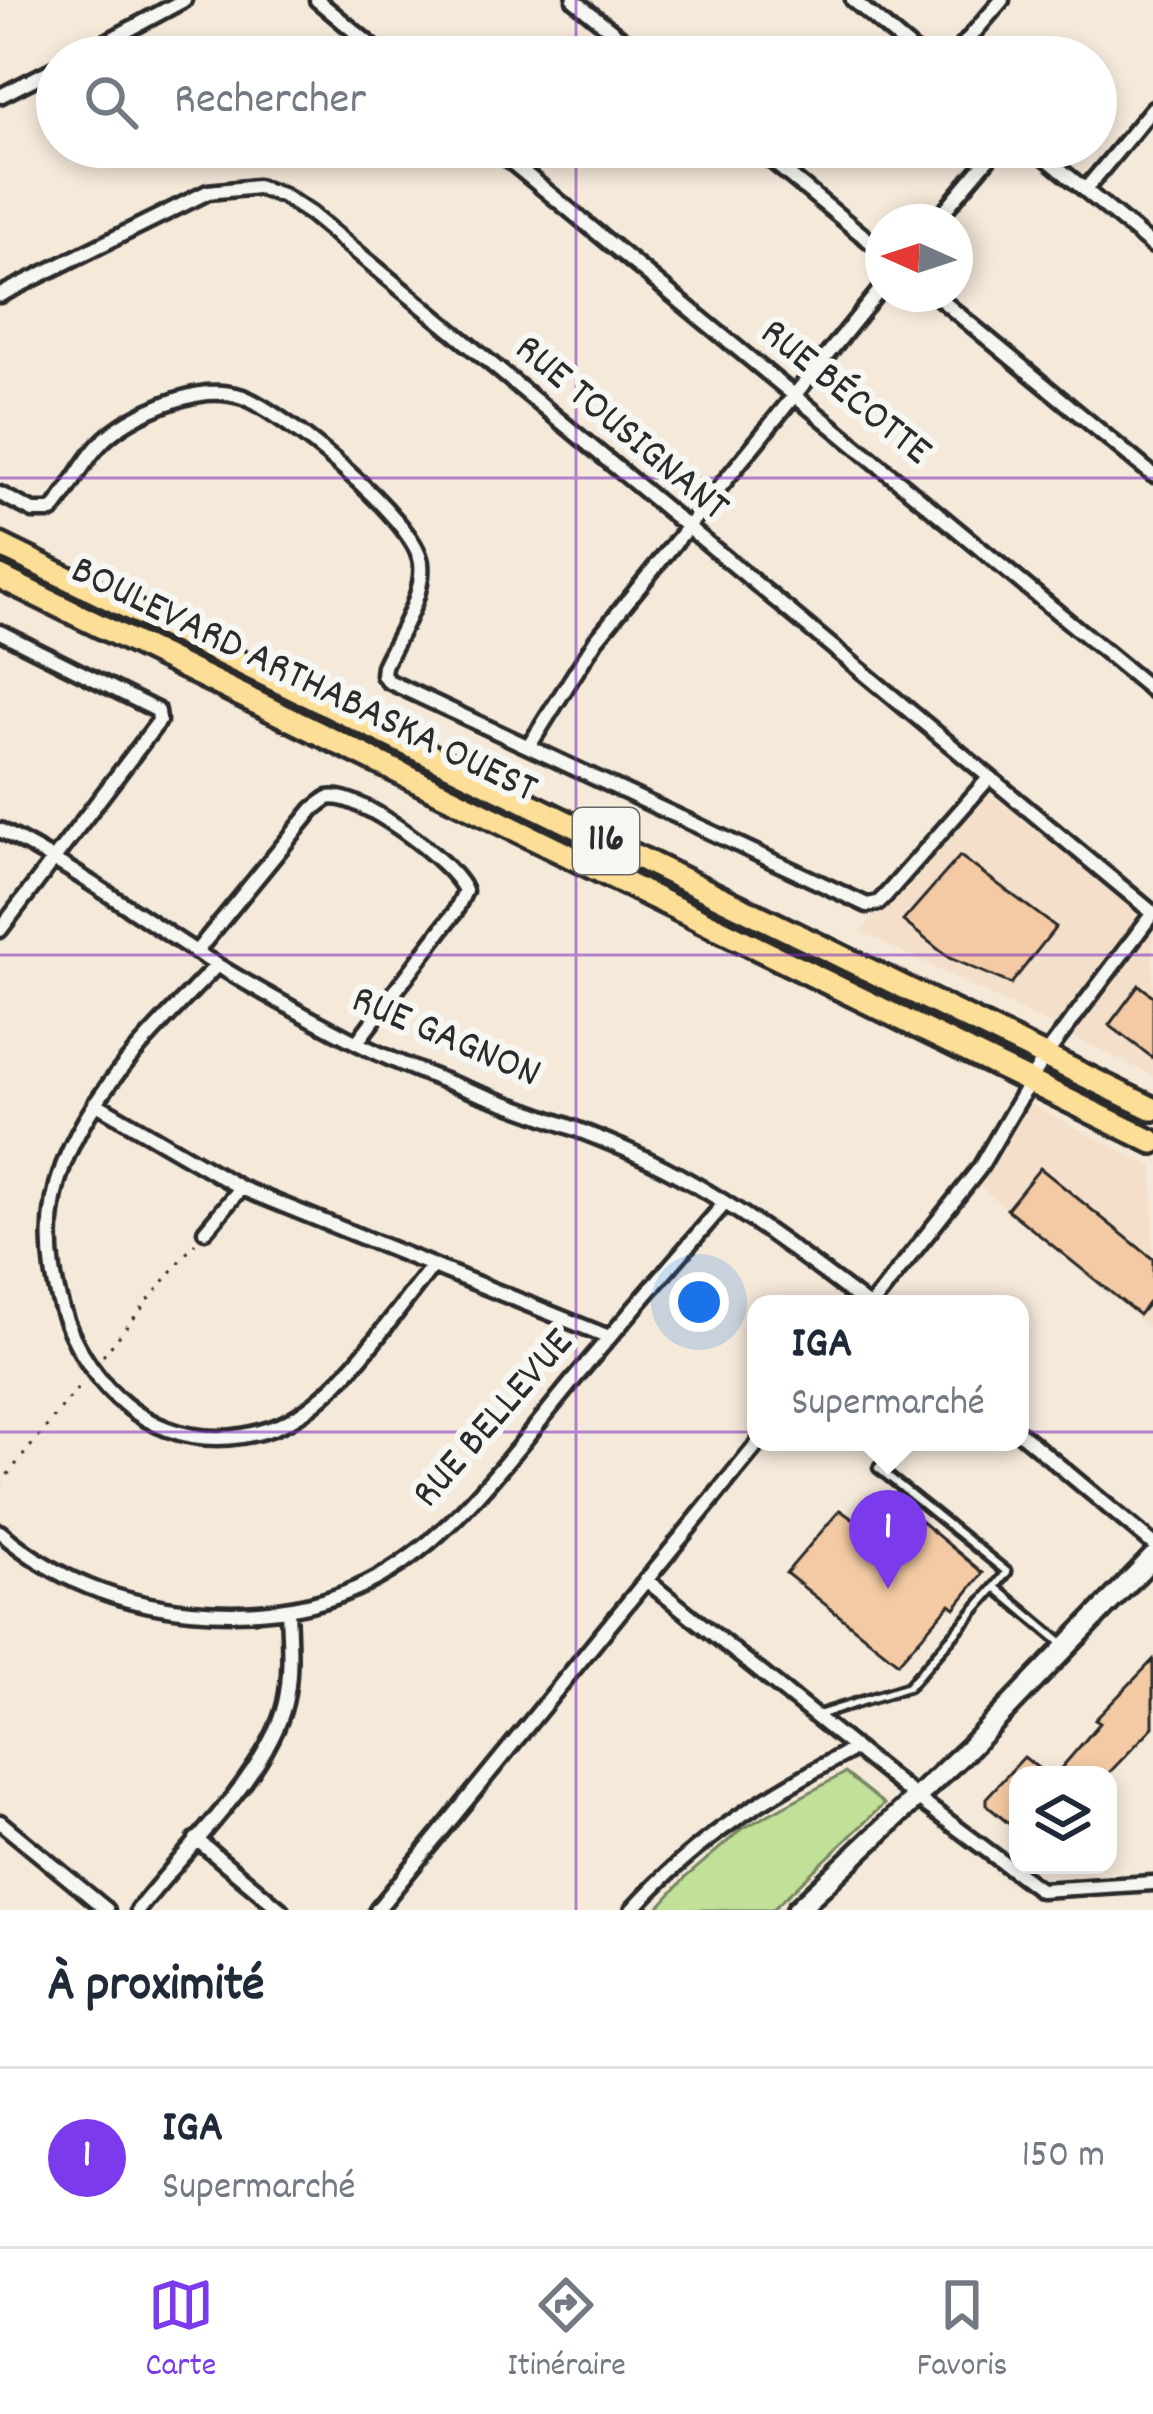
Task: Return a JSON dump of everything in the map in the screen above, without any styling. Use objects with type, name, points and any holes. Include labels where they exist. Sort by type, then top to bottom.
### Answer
[{"type":"main road","name":"BOULEVARD ARTHABASKA OUEST","points":[[0,545],[1153,1109]]},
{"type":"main road","name":"BOULEVARD ARTHABASKA OUEST","points":[[0,577],[1153,1142]]},
{"type":"street","points":[[117,36],[184,0]]},
{"type":"street","points":[[317,0],[360,36]]},
{"type":"street","points":[[574,0],[618,36]]},
{"type":"street","points":[[853,0],[896,36]]},
{"type":"street","points":[[970,36],[1002,0]]},
{"type":"street","points":[[0,96],[36,78]]},
{"type":"street","points":[[1117,151],[1153,108]]},
{"type":"street","name":"RUE BÉCOTTE","points":[[518,168],[1153,691]]},
{"type":"street","points":[[781,168],[865,237]]},
{"type":"street","points":[[950,204],[980,168]]},
{"type":"street","points":[[1058,168],[1153,246]]},
{"type":"street","points":[[1084,190],[1103,168]]},
{"type":"street","name":"RUE TOUSIGNANT","points":[[0,295],[208,192],[257,187],[282,195],[1153,913]]},
{"type":"street","points":[[530,746],[596,640],[865,309]]},
{"type":"street","points":[[956,312],[1153,475]]},
{"type":"street","points":[[0,494],[43,513],[52,511],[97,446],[128,423],[203,393],[222,392],[253,402],[388,507],[415,546],[421,562],[420,581],[383,675],[388,681],[867,905],[886,896],[989,778]]},
{"type":"street","points":[[0,632],[158,711],[158,722],[0,930]]},
{"type":"street","points":[[196,952],[327,798],[343,798],[404,830],[452,868],[464,892],[455,912],[356,1042]]},
{"type":"street","name":"RUE GAGNON","points":[[0,830],[56,860],[196,952],[356,1042],[412,1069],[640,1156],[725,1203],[856,1295]]},
{"type":"street","points":[[876,1295],[979,1169],[1045,1056],[1153,913]]},
{"type":"street","points":[[218,965],[95,1103],[62,1168],[51,1212],[52,1259],[59,1305],[92,1370],[127,1408],[155,1425],[209,1437],[275,1427],[337,1383],[431,1268]]},
{"type":"street","points":[[95,1103],[241,1188],[609,1337]]},
{"type":"street","points":[[205,1231],[241,1188]]},
{"type":"street","name":"RUE BELLEVUE","points":[[0,1532],[38,1563],[80,1586],[121,1599],[208,1612],[288,1609],[355,1590],[451,1527],[725,1203]]},
{"type":"street","points":[[1029,1441],[1153,1544]]},
{"type":"street","points":[[377,1910],[752,1451]]},
{"type":"street","points":[[797,1910],[916,1798],[1153,1557]]},
{"type":"street","points":[[646,1580],[916,1798],[1040,1890],[1153,1883]]},
{"type":"street","points":[[138,1910],[252,1772],[278,1726],[290,1666],[288,1609]]},
{"type":"street","points":[[632,1910],[696,1846],[734,1817],[855,1748]]},
{"type":"street","points":[[0,1822],[107,1910]]},
{"type":"street","points":[[196,1839],[281,1910]]},
{"type":"street","points":[[1040,1890],[1042,1910]]},
{"type":"lane","points":[[815,1716],[908,1687],[1007,1573],[878,1468],[893,1451]]},
{"type":"lane","points":[[995,1586],[1067,1648]]},
{"type":"shaded area","points":[[990,793],[1153,918],[1153,1076],[860,931]]},
{"type":"shaded area","points":[[1030,1104],[1153,1167],[1153,1331],[978,1185]]},
{"type":"green space","points":[[845,1773],[884,1804],[772,1910],[656,1910],[742,1829]]},
{"type":"building","points":[[960,856],[1056,927],[1011,984],[949,958],[903,921]]},
{"type":"building","points":[[1139,985],[1153,996],[1153,1058],[1109,1025]]},
{"type":"building","points":[[1040,1168],[1153,1259],[1153,1297],[1139,1315],[1007,1209]]},
{"type":"building","points":[[888,1494],[983,1573],[955,1608],[950,1604],[898,1663],[786,1573],[840,1510],[861,1525]]},
{"type":"building","points":[[1153,1660],[1153,1727],[1116,1766],[1063,1766],[1100,1723],[1095,1720]]},
{"type":"building","points":[[1009,1773],[1009,1824],[986,1805],[986,1798]]},
{"type":"place","name":"IGA","points":[[888,1589]]}]
